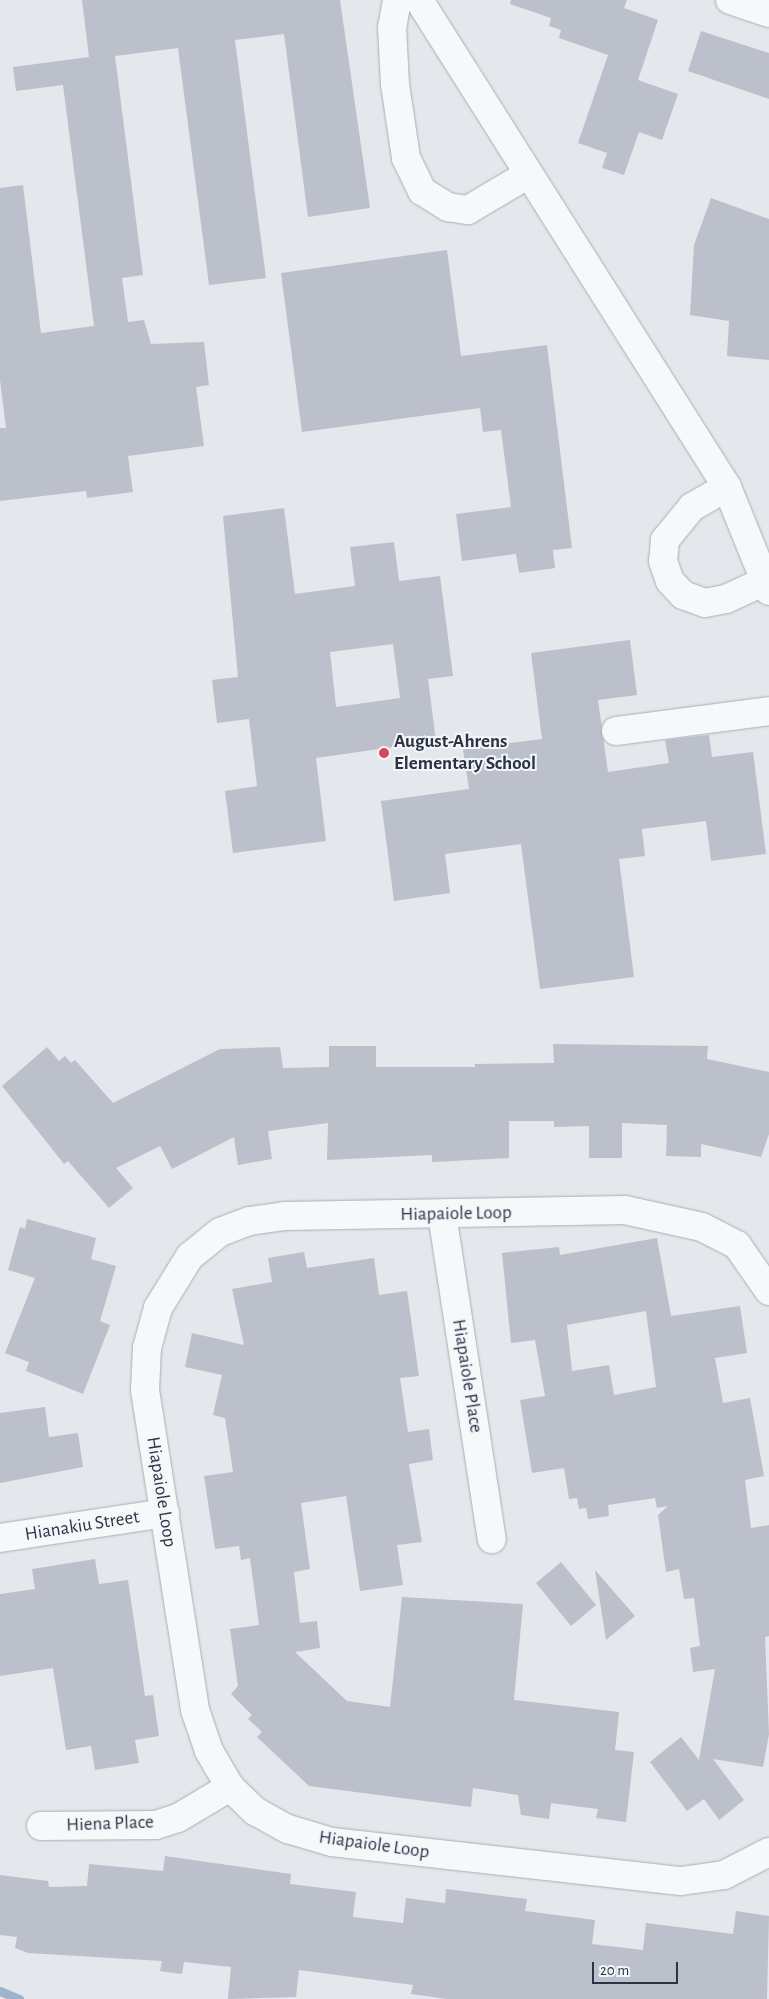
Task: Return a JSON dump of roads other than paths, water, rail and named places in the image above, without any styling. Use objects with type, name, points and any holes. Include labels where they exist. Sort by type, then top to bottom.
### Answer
[{"type":"street","points":[[397,0],[392,27],[395,84],[406,158],[422,191],[448,208],[468,210],[527,175]]},
{"type":"street","points":[[419,0],[527,175],[727,487],[767,586],[726,599],[705,603],[683,595],[670,581],[663,561],[665,540],[692,508],[727,487]]},
{"type":"street","points":[[730,0],[769,13]]},
{"type":"street","points":[[616,731],[769,711]]},
{"type":"street","name":"Hiapaiole Loop","points":[[769,1291],[737,1245],[666,1216],[625,1210],[285,1216],[249,1221],[220,1232],[190,1256],[158,1308],[147,1348],[145,1390],[195,1710],[209,1751],[230,1787],[255,1811],[288,1829],[332,1842],[681,1881],[724,1875],[769,1852]]},
{"type":"street","name":"Hiapaiole Place","points":[[442,1214],[492,1539]]},
{"type":"street","name":"Hianakiu Street","points":[[0,1538],[165,1513]]},
{"type":"street","name":"Hiena Place","points":[[41,1826],[156,1824],[178,1818],[230,1787]]},
{"type":"waterway","points":[[0,1991],[19,1999]]},
{"type":"place","name":"August-Ahrens Elementary School","points":[[384,753]]}]
